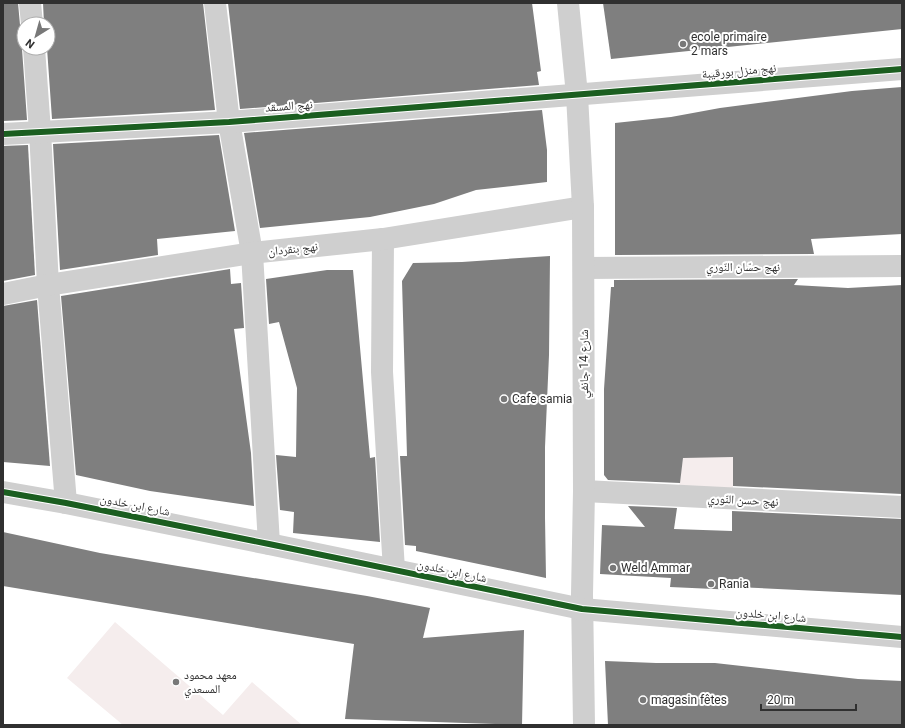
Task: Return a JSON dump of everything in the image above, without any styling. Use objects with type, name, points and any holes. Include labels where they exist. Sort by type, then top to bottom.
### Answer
[{"type":"street","points":[[30,3],[31,16]]},
{"type":"street","points":[[215,3],[229,122],[252,253],[269,544]]},
{"type":"street","name":"شارع 14 جانفي","points":[[568,3],[577,95],[583,207],[584,491],[582,610],[584,725]]},
{"type":"street","points":[[35,56],[48,285],[66,502]]},
{"type":"street","name":"نهج منزل بورقيبة","points":[[577,95],[902,69]]},
{"type":"street","name":"نهج المسقد","points":[[3,134],[229,122],[577,95]]},
{"type":"street","name":"نهج بنقردان","points":[[3,294],[48,285],[252,253],[383,239],[583,207]]},
{"type":"street","points":[[383,239],[382,372],[394,570]]},
{"type":"street","name":"نهج حسّان النّوري","points":[[584,268],[902,266]]},
{"type":"street","name":"نهج حسن النّوري","points":[[584,491],[902,507]]},
{"type":"street","name":"شارع ابن خلدون","points":[[3,492],[66,502],[582,610],[902,637]]},
{"type":"shaded area","points":[[734,387],[733,489],[679,488],[683,458]]},
{"type":"shaded area","points":[[115,622],[223,715],[252,682],[302,725],[123,725],[67,678]]},
{"type":"building","points":[[3,3],[18,3],[19,16],[16,16],[16,56],[22,56],[27,120],[3,121]]},
{"type":"building","points":[[43,3],[203,3],[215,110],[52,119],[48,56],[56,56],[56,16],[44,16]]},
{"type":"building","points":[[228,3],[532,3],[541,71],[537,72],[539,85],[240,109]]},
{"type":"building","name":"ecole primaire 2 mars","points":[[603,3],[902,3],[902,29],[611,59]]},
{"type":"building","points":[[902,87],[902,234],[811,239],[814,254],[615,255],[615,123],[671,117],[720,108],[852,91]]},
{"type":"building","points":[[542,110],[547,150],[547,182],[476,190],[434,204],[370,217],[260,228],[244,133]]},
{"type":"building","points":[[219,135],[235,231],[157,239],[158,255],[60,270],[53,144]]},
{"type":"building","points":[[28,145],[35,275],[3,281],[3,146]]},
{"type":"building","points":[[550,256],[549,355],[545,447],[546,578],[416,551],[416,546],[405,545],[400,456],[407,456],[402,281],[413,263],[462,262]]},
{"type":"building","points":[[230,269],[231,284],[241,283],[244,328],[234,329],[251,453],[254,506],[150,491],[76,475],[61,296]]},
{"type":"building","points":[[327,270],[353,270],[370,458],[375,457],[380,542],[293,533],[294,512],[280,510],[276,455],[296,457],[297,388],[279,322],[269,324],[266,279]]},
{"type":"building","points":[[798,279],[794,285],[848,288],[902,285],[902,494],[733,486],[733,457],[683,458],[680,483],[608,480],[604,475],[604,389],[611,287],[614,287],[614,280]]},
{"type":"building","points":[[37,300],[50,466],[3,462],[3,306]]},
{"type":"building","points":[[628,506],[677,508],[674,529],[732,531],[732,511],[902,519],[902,595],[736,587],[736,590],[670,587],[671,578],[600,574],[602,525],[645,527]]},
{"type":"building","points":[[3,532],[100,553],[367,596],[430,608],[423,638],[524,630],[522,725],[345,719],[354,644],[3,586]]},
{"type":"building","points":[[605,661],[715,663],[858,679],[902,681],[902,725],[608,725]]},
{"type":"cycle path","points":[[3,134],[229,122],[902,69]]},
{"type":"cycle path","points":[[3,492],[66,503],[269,544],[582,609],[902,637]]},
{"type":"place","name":"ecole primaire 2 mars","points":[[683,44]]},
{"type":"place","name":"Cafe samia","points":[[504,399]]},
{"type":"place","name":"Weld Ammar","points":[[613,568]]},
{"type":"place","name":"Rania","points":[[711,584]]},
{"type":"place","name":"معهد محمود المسعدي","points":[[176,682]]},
{"type":"place","name":"magasin fêtes","points":[[643,700]]}]
